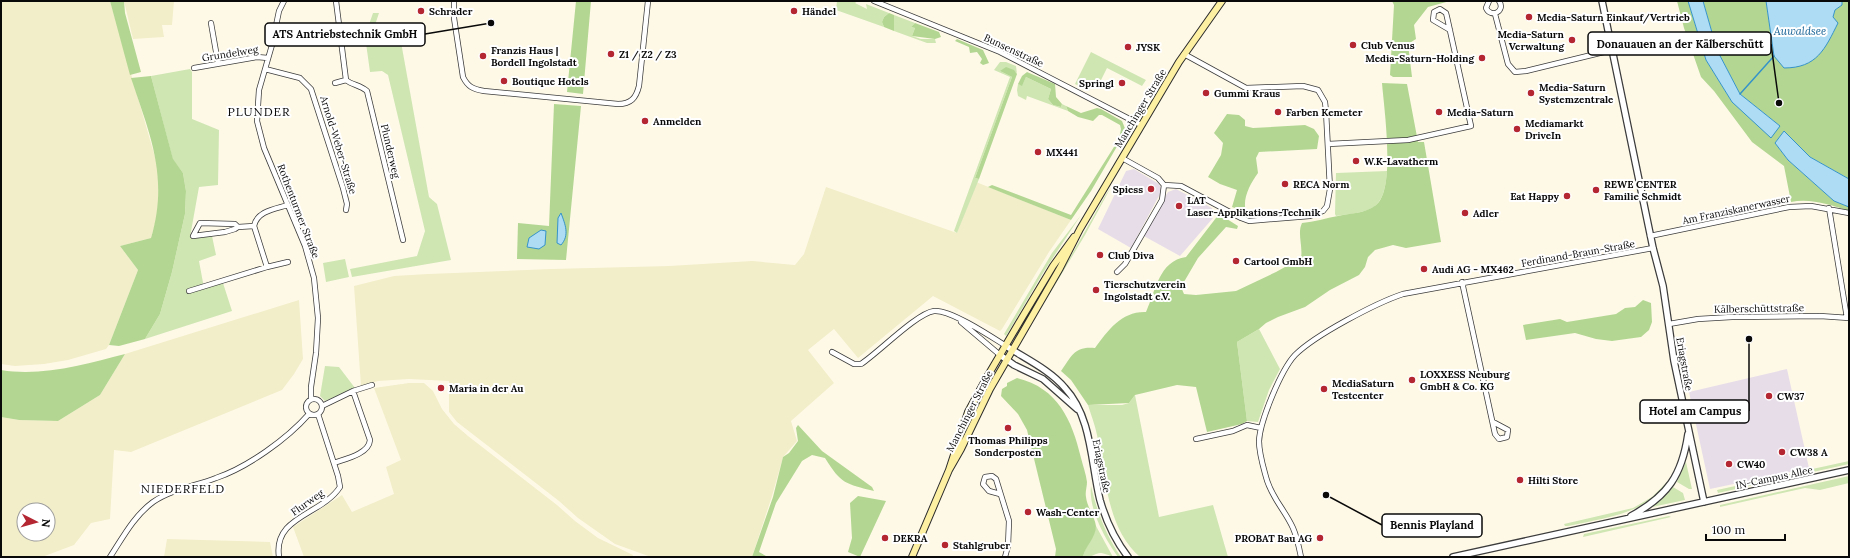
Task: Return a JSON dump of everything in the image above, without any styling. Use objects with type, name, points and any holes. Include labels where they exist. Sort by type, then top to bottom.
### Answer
[{"type":"main road","name":"Manchinger Straße","points":[[949,470],[961,449],[986,396],[1063,263],[1080,229],[1184,54],[1222,1]]},
{"type":"main road","name":"Manchinger Straße","points":[[912,557],[949,470],[968,412],[1053,266],[1080,229]]},
{"type":"main road","points":[[1006,346],[1005,353],[1007,360]]},
{"type":"street","name":"Rothenturmer Straße","points":[[284,1],[279,12],[258,98],[257,109],[259,131],[310,260],[317,300],[317,337],[311,399],[305,406],[309,414]]},
{"type":"street","points":[[335,83],[346,80],[336,1]]},
{"type":"street","points":[[454,1],[454,18],[463,77],[471,88],[488,91],[627,104],[633,100],[637,94],[639,86],[648,1]]},
{"type":"street","name":"Bunsenstraße","points":[[874,1],[1000,52],[1141,125]]},
{"type":"street","points":[[1489,1],[1486,5],[1487,10],[1490,13],[1495,14]]},
{"type":"street","points":[[1495,14],[1501,9],[1501,4],[1499,1]]},
{"type":"street","name":"Eriagstraße","points":[[1602,1],[1652,248],[1663,286],[1674,361],[1704,502]]},
{"type":"street","points":[[1328,144],[1408,140],[1471,126],[1450,30],[1446,13],[1444,11],[1437,10],[1434,12],[1433,20],[1450,30]]},
{"type":"street","points":[[1495,14],[1508,64],[1515,72],[1526,72],[1612,50]]},
{"type":"street","points":[[211,22],[218,63]]},
{"type":"street","points":[[275,33],[317,36]]},
{"type":"street","points":[[1122,158],[1158,178],[1164,185],[1181,186],[1249,221],[1310,216],[1323,211],[1330,200],[1325,102],[1318,90],[1303,86],[1246,88],[1184,54]]},
{"type":"street","name":"Grundelweg","points":[[194,68],[257,57],[268,58]]},
{"type":"street","name":"Arnold-Weber-Straße","points":[[265,69],[300,78],[311,89],[347,204],[346,210]]},
{"type":"street","name":"Plunderweg","points":[[346,80],[350,83],[362,86],[367,91],[403,240]]},
{"type":"street","points":[[1117,272],[1125,264],[1162,200],[1164,185]]},
{"type":"street","points":[[267,267],[254,226],[258,215],[288,205]]},
{"type":"street","name":"Am Franziskanerwasser","points":[[1650,236],[1789,207],[1811,206],[1829,208],[1849,213]]},
{"type":"street","points":[[1829,208],[1848,318]]},
{"type":"street","points":[[238,227],[235,224],[200,223],[193,236],[225,232],[238,227],[254,226]]},
{"type":"street","name":"Ferdinand-Braun-Straße","points":[[1301,557],[1293,527],[1277,503],[1266,479],[1259,442],[1261,428],[1283,371],[1294,355],[1306,345],[1392,298],[1408,292],[1652,248]]},
{"type":"street","points":[[189,291],[288,262]]},
{"type":"street","points":[[1462,282],[1493,422]]},
{"type":"street","points":[[832,352],[851,363],[859,365],[927,313],[939,311],[957,318],[1006,346]]},
{"type":"street","name":"Kälberschüttstraße","points":[[1669,324],[1698,319],[1732,317],[1820,316],[1848,318]]},
{"type":"street","points":[[957,318],[1000,355],[1043,379],[1079,410]]},
{"type":"street","name":"Eriagstraße","points":[[1006,346],[1055,378],[1074,399],[1088,438],[1100,499],[1109,525],[1128,557]]},
{"type":"street","points":[[322,406],[353,391],[372,385]]},
{"type":"street","points":[[334,463],[364,450],[370,444],[369,436],[353,391]]},
{"type":"street","points":[[110,557],[137,516],[155,501],[168,494],[210,481],[234,470],[290,433],[309,414],[312,416],[322,411],[322,406],[317,399],[311,399]]},
{"type":"street","name":"Flurweg","points":[[279,557],[278,545],[282,532],[328,499],[340,487],[340,481],[318,414]]},
{"type":"street","points":[[1196,439],[1233,431],[1247,425],[1261,428]]},
{"type":"street","points":[[1626,519],[1655,502],[1672,482],[1683,460],[1689,431]]},
{"type":"street","name":"IN-Campus Allee","points":[[1704,502],[1849,470]]},
{"type":"street","points":[[1000,494],[986,489],[983,484],[985,477],[992,476],[996,479],[1009,521],[1008,546],[1005,557]]},
{"type":"street","points":[[1453,557],[1704,502]]},
{"type":"shaded area","points":[[1,1],[110,1],[157,164],[159,187],[158,213],[151,238],[120,246],[138,270],[109,345],[106,349],[68,360],[44,364],[15,366],[1,364]]},
{"type":"shaded area","points":[[124,1],[174,1],[172,25],[162,25],[164,37],[133,39]]},
{"type":"shaded area","points":[[1134,169],[1159,184],[1161,188],[1160,194],[1131,248],[1098,229],[1126,171]]},
{"type":"shaded area","points":[[976,182],[1071,220],[1049,252],[1000,331],[933,296],[858,358],[834,329],[808,350],[834,383],[791,421],[797,441],[783,457],[752,557],[651,557],[615,544],[578,518],[559,501],[457,422],[449,412],[449,381],[409,379],[378,381],[361,386],[354,286],[394,276],[428,274],[669,266],[752,261],[795,265],[804,254],[826,187],[957,233]]},
{"type":"shaded area","name":"LAT Laser-Applikations-Technik","points":[[1176,189],[1212,208],[1213,218],[1180,256],[1142,235],[1168,192]]},
{"type":"shaded area","points":[[299,300],[303,359],[282,390],[131,452],[114,450],[110,519],[91,523],[74,545],[42,557],[1,557],[1,417],[19,420],[58,421],[100,395],[125,354]]},
{"type":"shaded area","points":[[1787,369],[1809,468],[1710,489],[1689,392]]},
{"type":"shaded area","points":[[409,383],[424,383],[433,391],[442,409],[454,424],[468,436],[598,538],[633,555],[632,557],[304,557],[293,527],[342,495],[352,512],[394,494],[386,467],[401,460],[374,388]]},
{"type":"shaded area","points":[[167,539],[270,542],[273,557],[164,557]]},
{"type":"green space","points":[[110,1],[124,1],[125,13],[141,72],[130,75]]},
{"type":"green space","points":[[576,1],[591,1],[583,94],[567,92]]},
{"type":"green space","points":[[837,1],[858,1],[855,3],[867,9],[866,4],[889,13],[884,17],[882,22],[884,27],[836,10]]},
{"type":"green space","points":[[1392,1],[1450,1],[1428,7],[1414,25],[1416,39],[1408,44],[1412,77],[1393,77],[1390,75],[1394,5]]},
{"type":"green space","points":[[1677,1],[1688,1],[1706,60],[1732,102],[1780,126],[1740,94],[1717,50],[1703,1],[1766,1],[1774,56],[1785,68],[1833,17],[1835,10],[1842,5],[1842,1],[1849,1],[1849,179],[1810,157],[1784,131],[1775,143],[1788,160],[1834,201],[1849,207],[1849,211],[1828,204],[1806,201],[1791,202],[1784,166],[1752,142],[1714,91],[1701,77],[1684,28]]},
{"type":"green space","points":[[373,13],[379,13],[376,22],[378,37],[399,31],[429,197],[437,204],[451,260],[352,277],[350,269],[417,256],[425,231],[388,75],[382,71],[370,72],[365,36]]},
{"type":"green space","points":[[889,13],[894,15],[894,31],[884,27],[882,22],[884,17]]},
{"type":"green space","points":[[894,15],[915,23],[911,27],[915,28],[912,36],[921,39],[935,39],[936,43],[927,43],[894,31]]},
{"type":"green space","points":[[915,23],[939,32],[941,37],[935,39],[912,36],[915,28],[911,27]]},
{"type":"green space","points":[[957,39],[983,50],[989,63],[983,65],[980,63],[982,59],[977,52],[970,53],[969,47],[955,41]]},
{"type":"green space","points":[[1091,52],[1146,80],[1142,86],[1107,68],[1101,80],[1096,78],[1089,91],[1075,84]]},
{"type":"green space","points":[[1000,62],[1006,62],[1016,66],[1017,74],[1016,72],[1000,71],[1012,77],[975,178],[979,179],[957,233],[954,231],[1010,77],[994,70]]},
{"type":"green space","points":[[1006,67],[1014,70],[1017,74],[979,179],[975,178],[1012,77],[1000,71]]},
{"type":"green space","points":[[190,69],[192,72],[192,119],[219,130],[218,185],[199,187],[190,237],[212,236],[216,255],[199,261],[204,288],[223,283],[232,311],[145,339],[160,314],[172,272],[185,214],[186,191],[183,173],[173,160],[151,76]]},
{"type":"green space","points":[[1027,72],[1055,84],[1056,97],[1062,104],[1061,107],[1053,105],[1048,99],[1051,89],[1026,77],[1022,86],[1018,84],[1022,76]]},
{"type":"green space","points":[[151,76],[173,159],[183,173],[186,191],[185,214],[172,272],[160,314],[145,339],[119,346],[109,345],[138,270],[120,246],[151,238],[156,216],[158,176],[155,156],[145,118],[131,78]]},
{"type":"green space","points":[[1026,77],[1051,89],[1048,99],[1053,105],[1061,107],[1062,104],[1066,106],[1068,111],[1027,96],[1026,100],[1018,96],[1018,84],[1022,85]]},
{"type":"green space","points":[[1382,83],[1407,84],[1418,142],[1424,142],[1441,242],[1406,248],[1393,245],[1375,250],[1368,257],[1365,267],[1359,275],[1330,290],[1305,307],[1266,323],[1237,342],[1247,421],[1242,424],[1207,432],[1196,387],[1177,385],[1135,395],[1129,403],[1088,405],[1071,380],[1061,371],[1074,353],[1082,349],[1095,348],[1111,328],[1123,318],[1137,313],[1146,312],[1164,270],[1170,264],[1186,257],[1219,214],[1238,226],[1237,229],[1226,227],[1198,258],[1181,287],[1184,294],[1196,295],[1236,291],[1301,258],[1300,231],[1302,223],[1362,212],[1376,205],[1382,196],[1386,183],[1387,166],[1386,129]]},
{"type":"green space","points":[[554,104],[581,106],[566,260],[517,259],[518,223],[549,226]]},
{"type":"green space","points":[[1066,106],[1081,113],[1097,108],[1101,109],[1122,121],[1126,131],[1091,191],[1071,220],[988,187],[992,185],[1071,215],[1119,139],[1121,129],[1120,125],[1102,115],[1099,115],[1093,121],[1078,117],[1068,111]]},
{"type":"green space","points":[[1227,114],[1239,115],[1245,120],[1245,126],[1253,128],[1305,125],[1314,129],[1319,136],[1317,149],[1259,152],[1256,158],[1258,173],[1252,182],[1246,197],[1246,212],[1232,207],[1237,190],[1220,184],[1208,177],[1221,155],[1223,143],[1214,133]]},
{"type":"green space","points":[[1387,171],[1383,194],[1374,207],[1359,212],[1336,216],[1336,173]]},
{"type":"green space","points":[[1111,187],[1085,235],[1043,305],[1105,196]]},
{"type":"green space","points":[[1081,215],[1043,273],[1006,336],[1004,334],[1052,253]]},
{"type":"green space","points":[[345,259],[349,277],[326,282],[323,263]]},
{"type":"green space","points":[[1643,300],[1651,303],[1652,322],[1649,330],[1641,337],[1612,341],[1596,339],[1575,333],[1526,340],[1523,325],[1560,319],[1567,322],[1616,314],[1625,308],[1635,307]]},
{"type":"green space","points":[[1259,329],[1280,369],[1269,390],[1258,422],[1247,421],[1237,342]]},
{"type":"green space","points":[[125,354],[100,395],[58,421],[19,420],[1,417],[1,370],[16,372],[48,371]]},
{"type":"green space","points":[[325,366],[339,367],[355,388],[325,401],[320,396]]},
{"type":"green space","points":[[1017,378],[1043,389],[1053,398],[1068,419],[1073,431],[1087,479],[1087,501],[1096,526],[1096,530],[1083,557],[1055,557],[1056,549],[1027,430],[1018,414],[1001,396],[1002,389],[1007,386],[1007,383]]},
{"type":"green space","points":[[1135,395],[1159,517],[1213,505],[1228,557],[1140,557],[1129,545],[1120,531],[1109,500],[1097,435],[1088,405],[1122,405],[1129,403]]},
{"type":"green space","points":[[798,425],[822,451],[872,487],[874,491],[857,487],[845,482],[835,473],[825,458],[812,455],[802,461],[776,503],[759,552],[766,556],[788,557],[752,557],[773,497],[783,457],[789,453],[798,441],[796,428]]},
{"type":"green space","points":[[1849,461],[1849,464],[1718,493],[1717,490]]},
{"type":"green space","points":[[1686,462],[1692,489],[1689,489],[1677,482]]},
{"type":"green space","points":[[1849,476],[1849,483],[1820,490],[1805,488],[1720,507],[1720,505]]},
{"type":"green space","points":[[1667,482],[1669,483],[1659,493],[1648,502],[1636,508],[1610,517],[1568,526],[1565,526],[1564,524],[1633,508],[1652,497]]},
{"type":"green space","points":[[1091,486],[1103,523],[1121,557],[1118,557],[1113,550],[1098,523],[1092,504]]},
{"type":"green space","points":[[1673,487],[1683,493],[1685,500],[1652,507],[1667,494]]},
{"type":"green space","points":[[858,496],[886,501],[860,557],[848,552],[852,538],[850,503]]},
{"type":"green space","points":[[1669,516],[1671,517],[1583,537],[1584,534]]},
{"type":"green space","points":[[1096,526],[1113,557],[1107,554],[1099,553],[1088,557],[1083,557]]},
{"type":"water","points":[[1688,1],[1703,1],[1717,50],[1740,94],[1780,126],[1771,138],[1732,102],[1706,60]]},
{"type":"water","name":"Auwaldsee","points":[[1766,1],[1842,1],[1842,5],[1835,10],[1833,17],[1838,23],[1824,49],[1812,61],[1805,65],[1784,68],[1774,56]]},
{"type":"water","points":[[1784,131],[1810,157],[1849,179],[1849,207],[1834,201],[1788,160],[1775,143]]},
{"type":"water","points":[[561,213],[566,233],[564,241],[561,245],[557,243],[558,218]]},
{"type":"water","points":[[541,230],[546,231],[545,245],[539,249],[527,247],[529,238]]},
{"type":"waterway","points":[[1740,94],[1774,56]]},
{"type":"place","name":"Schrader","points":[[421,11]]},
{"type":"place","name":"Händel","points":[[794,11]]},
{"type":"place","name":"Media-Saturn Einkauf/Vertrieb","points":[[1529,17]]},
{"type":"place","name":"ATS Antriebstechnik GmbH","points":[[491,23]]},
{"type":"place","name":"Media-Saturn Verwaltung","points":[[1572,40]]},
{"type":"place","name":"Club Venus","points":[[1353,45]]},
{"type":"place","name":"JYSK","points":[[1128,47]]},
{"type":"place","name":"Z1 / Z2 / Z3","points":[[611,54]]},
{"type":"place","name":"Franzis Haus | Bordell Ingolstadt","points":[[483,56]]},
{"type":"place","name":"Media-Saturn-Holding","points":[[1482,58]]},
{"type":"place","name":"Boutique Hotels","points":[[504,81]]},
{"type":"place","name":"Springl","points":[[1122,83]]},
{"type":"place","name":"Gummi Kraus","points":[[1206,93]]},
{"type":"place","name":"Media-Saturn Systemzentrale","points":[[1531,93]]},
{"type":"place","name":"Donauauen an der Kälberschütt","points":[[1779,103]]},
{"type":"place","name":"Farben Kemeter","points":[[1278,112]]},
{"type":"place","name":"Media-Saturn","points":[[1439,112]]},
{"type":"place","name":"Anmelden","points":[[645,121]]},
{"type":"place","name":"Mediamarkt DriveIn","points":[[1517,129]]},
{"type":"place","name":"MX441","points":[[1038,152]]},
{"type":"place","name":"W.K-Lavatherm","points":[[1356,161]]},
{"type":"place","name":"RECA Norm","points":[[1285,184]]},
{"type":"place","name":"Spiess","points":[[1151,189]]},
{"type":"place","name":"REWE CENTER Familie Schmidt","points":[[1596,190]]},
{"type":"place","name":"Eat Happy","points":[[1567,196]]},
{"type":"place","name":"LAT Laser-Applikations-Technik","points":[[1179,206]]},
{"type":"place","name":"Adler","points":[[1465,213]]},
{"type":"place","name":"Club Diva","points":[[1100,255]]},
{"type":"place","name":"Cartool GmbH","points":[[1236,261]]},
{"type":"place","name":"Audi AG - MX462","points":[[1424,269]]},
{"type":"place","name":"Tierschutzverein Ingolstadt e.V.","points":[[1096,290]]},
{"type":"place","name":"Hotel am Campus","points":[[1749,339]]},
{"type":"place","name":"LOXXESS Neuburg GmbH & Co. KG","points":[[1412,380]]},
{"type":"place","name":"Maria in der Au","points":[[441,388]]},
{"type":"place","name":"MediaSaturn Testcenter","points":[[1324,389]]},
{"type":"place","name":"CW37","points":[[1769,396]]},
{"type":"place","name":"Thomas Philipps Sonderposten","points":[[1008,428]]},
{"type":"place","name":"CW38 A","points":[[1782,452]]},
{"type":"place","name":"CW40","points":[[1729,464]]},
{"type":"place","name":"Hilti Store","points":[[1520,480]]},
{"type":"place","name":"Bennis Playland","points":[[1326,495]]},
{"type":"place","name":"Wash-Center","points":[[1028,512]]},
{"type":"place","name":"DEKRA","points":[[885,538]]},
{"type":"place","name":"PROBAT Bau AG","points":[[1320,538]]},
{"type":"place","name":"Stahlgruber","points":[[945,545]]},
{"type":"district","name":"PLUNDER","points":[[259,112]]},
{"type":"district","name":"NIEDERFELD","points":[[183,489]]}]
